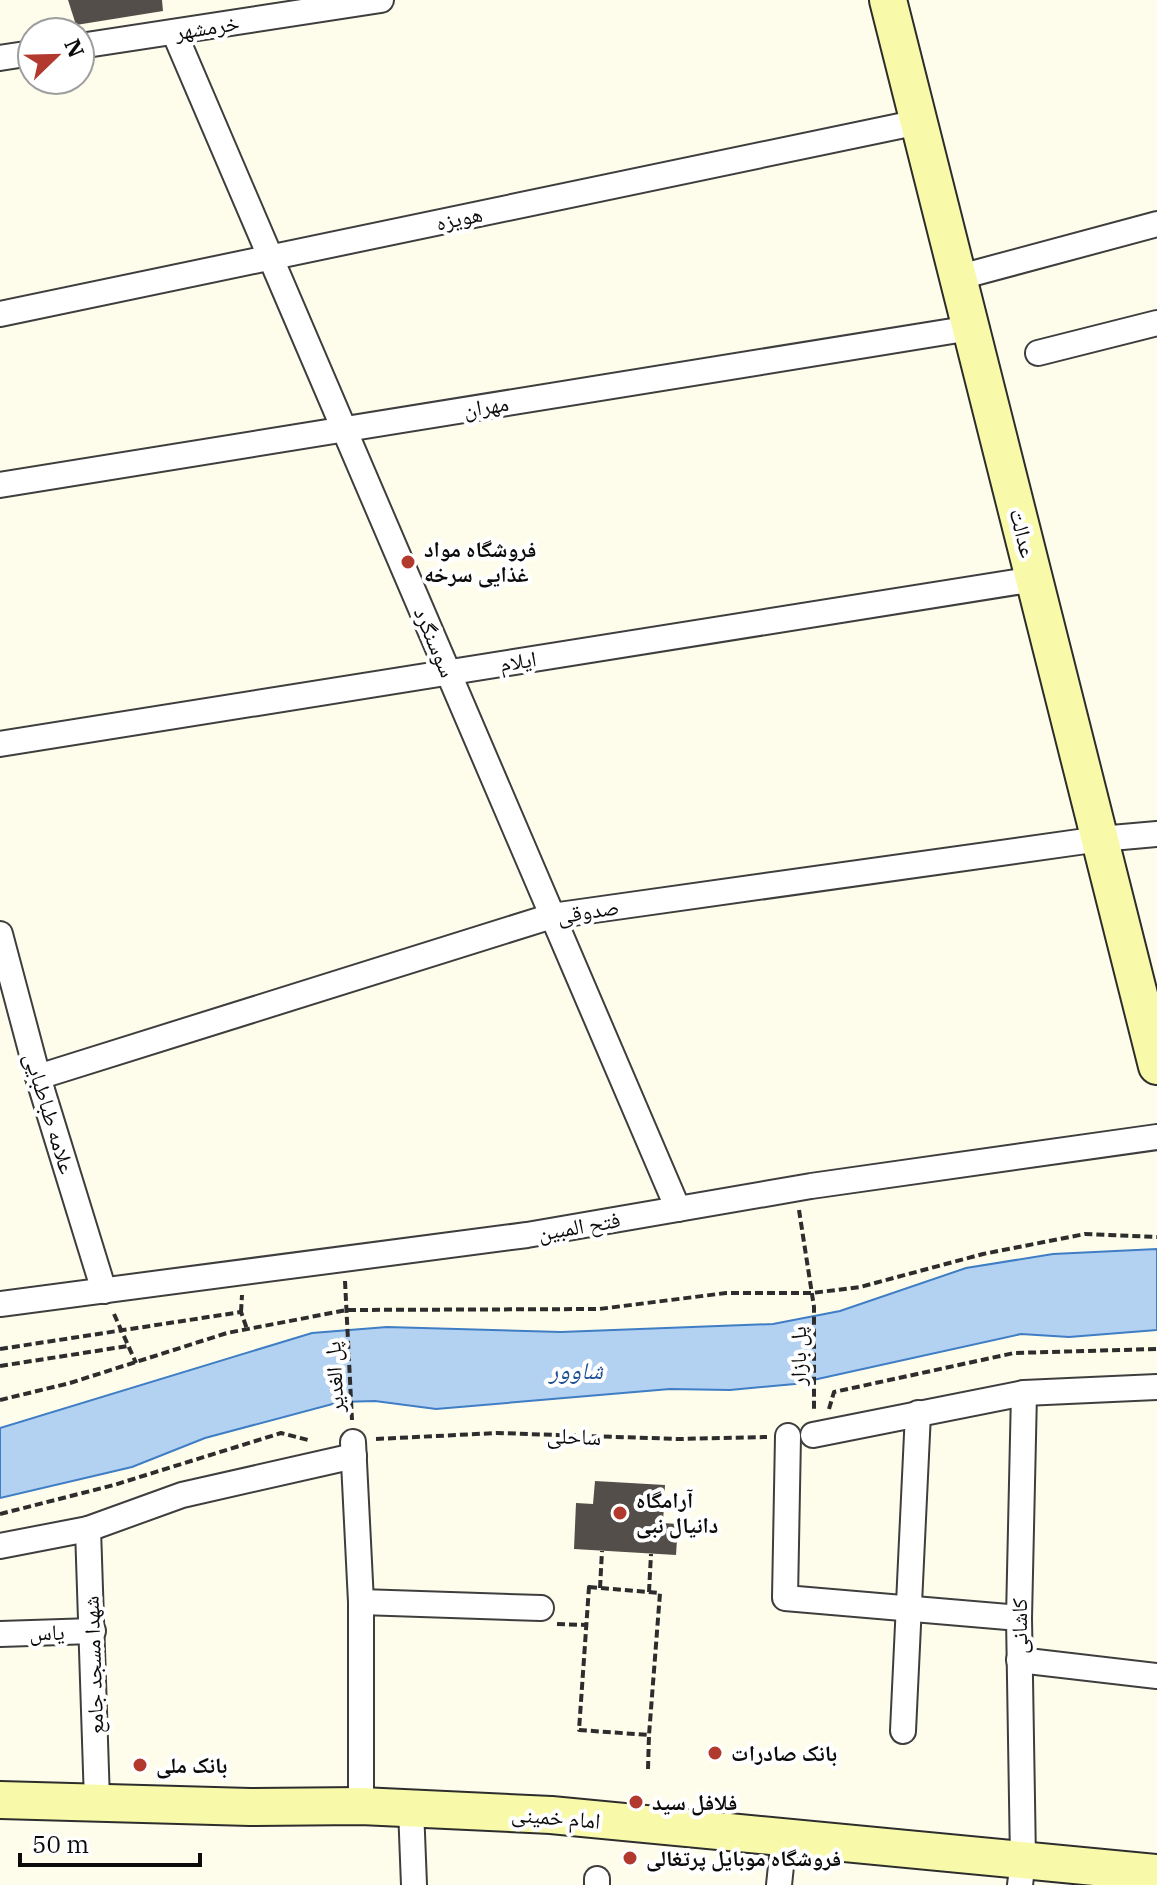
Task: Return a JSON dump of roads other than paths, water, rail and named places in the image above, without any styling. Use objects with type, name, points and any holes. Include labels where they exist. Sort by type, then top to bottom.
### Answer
[{"type":"street","name":"خرمشهر","points":[[96,44],[381,0]]},
{"type":"street","name":"عدالت","points":[[888,0],[1157,1066]]},
{"type":"street","name":"سوسنگرد","points":[[174,32],[678,1209]]},
{"type":"street","name":"هویزه","points":[[0,314],[919,122]]},
{"type":"street","points":[[960,277],[1157,224]]},
{"type":"street","points":[[1038,353],[1157,323]]},
{"type":"street","name":"مهران","points":[[0,485],[971,328]]},
{"type":"street","name":"ایلام","points":[[0,744],[1035,579]]},
{"type":"street","name":"صدوقی","points":[[38,1077],[552,916],[1100,839],[1157,834]]},
{"type":"street","name":"علامه طباطبایی","points":[[0,934],[38,1077],[104,1291]]},
{"type":"street","name":"فتح المبین","points":[[0,1304],[527,1235],[795,1189],[1157,1137]]},
{"type":"street","points":[[813,1435],[1024,1393],[1157,1387]]},
{"type":"street","name":"کاشانی","points":[[1021,1873],[1019,1618],[1024,1393]]},
{"type":"street","points":[[903,1731],[918,1413]]},
{"type":"street","points":[[788,1436],[785,1598],[1019,1618]]},
{"type":"street","points":[[0,1546],[88,1529],[182,1495],[353,1441],[361,1602],[361,1806]]},
{"type":"street","name":"شهدا مسجد جامع","points":[[88,1529],[97,1801]]},
{"type":"street","points":[[361,1602],[541,1608]]},
{"type":"street","name":"یاس","points":[[0,1634],[93,1631]]},
{"type":"street","points":[[1019,1660],[1157,1676]]},
{"type":"street","name":"امام خمینی","points":[[0,1800],[250,1807],[361,1806],[551,1815],[784,1837],[1021,1873],[1157,1873]]},
{"type":"street","points":[[411,1808],[414,1885]]},
{"type":"street","points":[[779,1885],[784,1837]]},
{"type":"water","name":"شاوور","points":[[1157,1249],[1157,1330],[1069,1337],[1021,1334],[795,1384],[730,1390],[670,1389],[436,1409],[375,1401],[340,1402],[205,1438],[132,1467],[0,1498],[0,1428],[312,1333],[387,1327],[561,1332],[773,1324],[840,1311],[966,1268],[1053,1254]]},
{"type":"place","name":"فروشگاه مواد غذایی سرخه","points":[[408,562]]},
{"type":"place","name":"آرامگاه دانیال نبی","points":[[620,1513]]},
{"type":"place","name":"بانک صادرات","points":[[715,1753]]},
{"type":"place","name":"بانک ملی","points":[[140,1765]]},
{"type":"place","name":"فلافل سید","points":[[636,1802]]},
{"type":"place","name":"فروشگاه موبایل پرتغالی","points":[[630,1858]]}]
